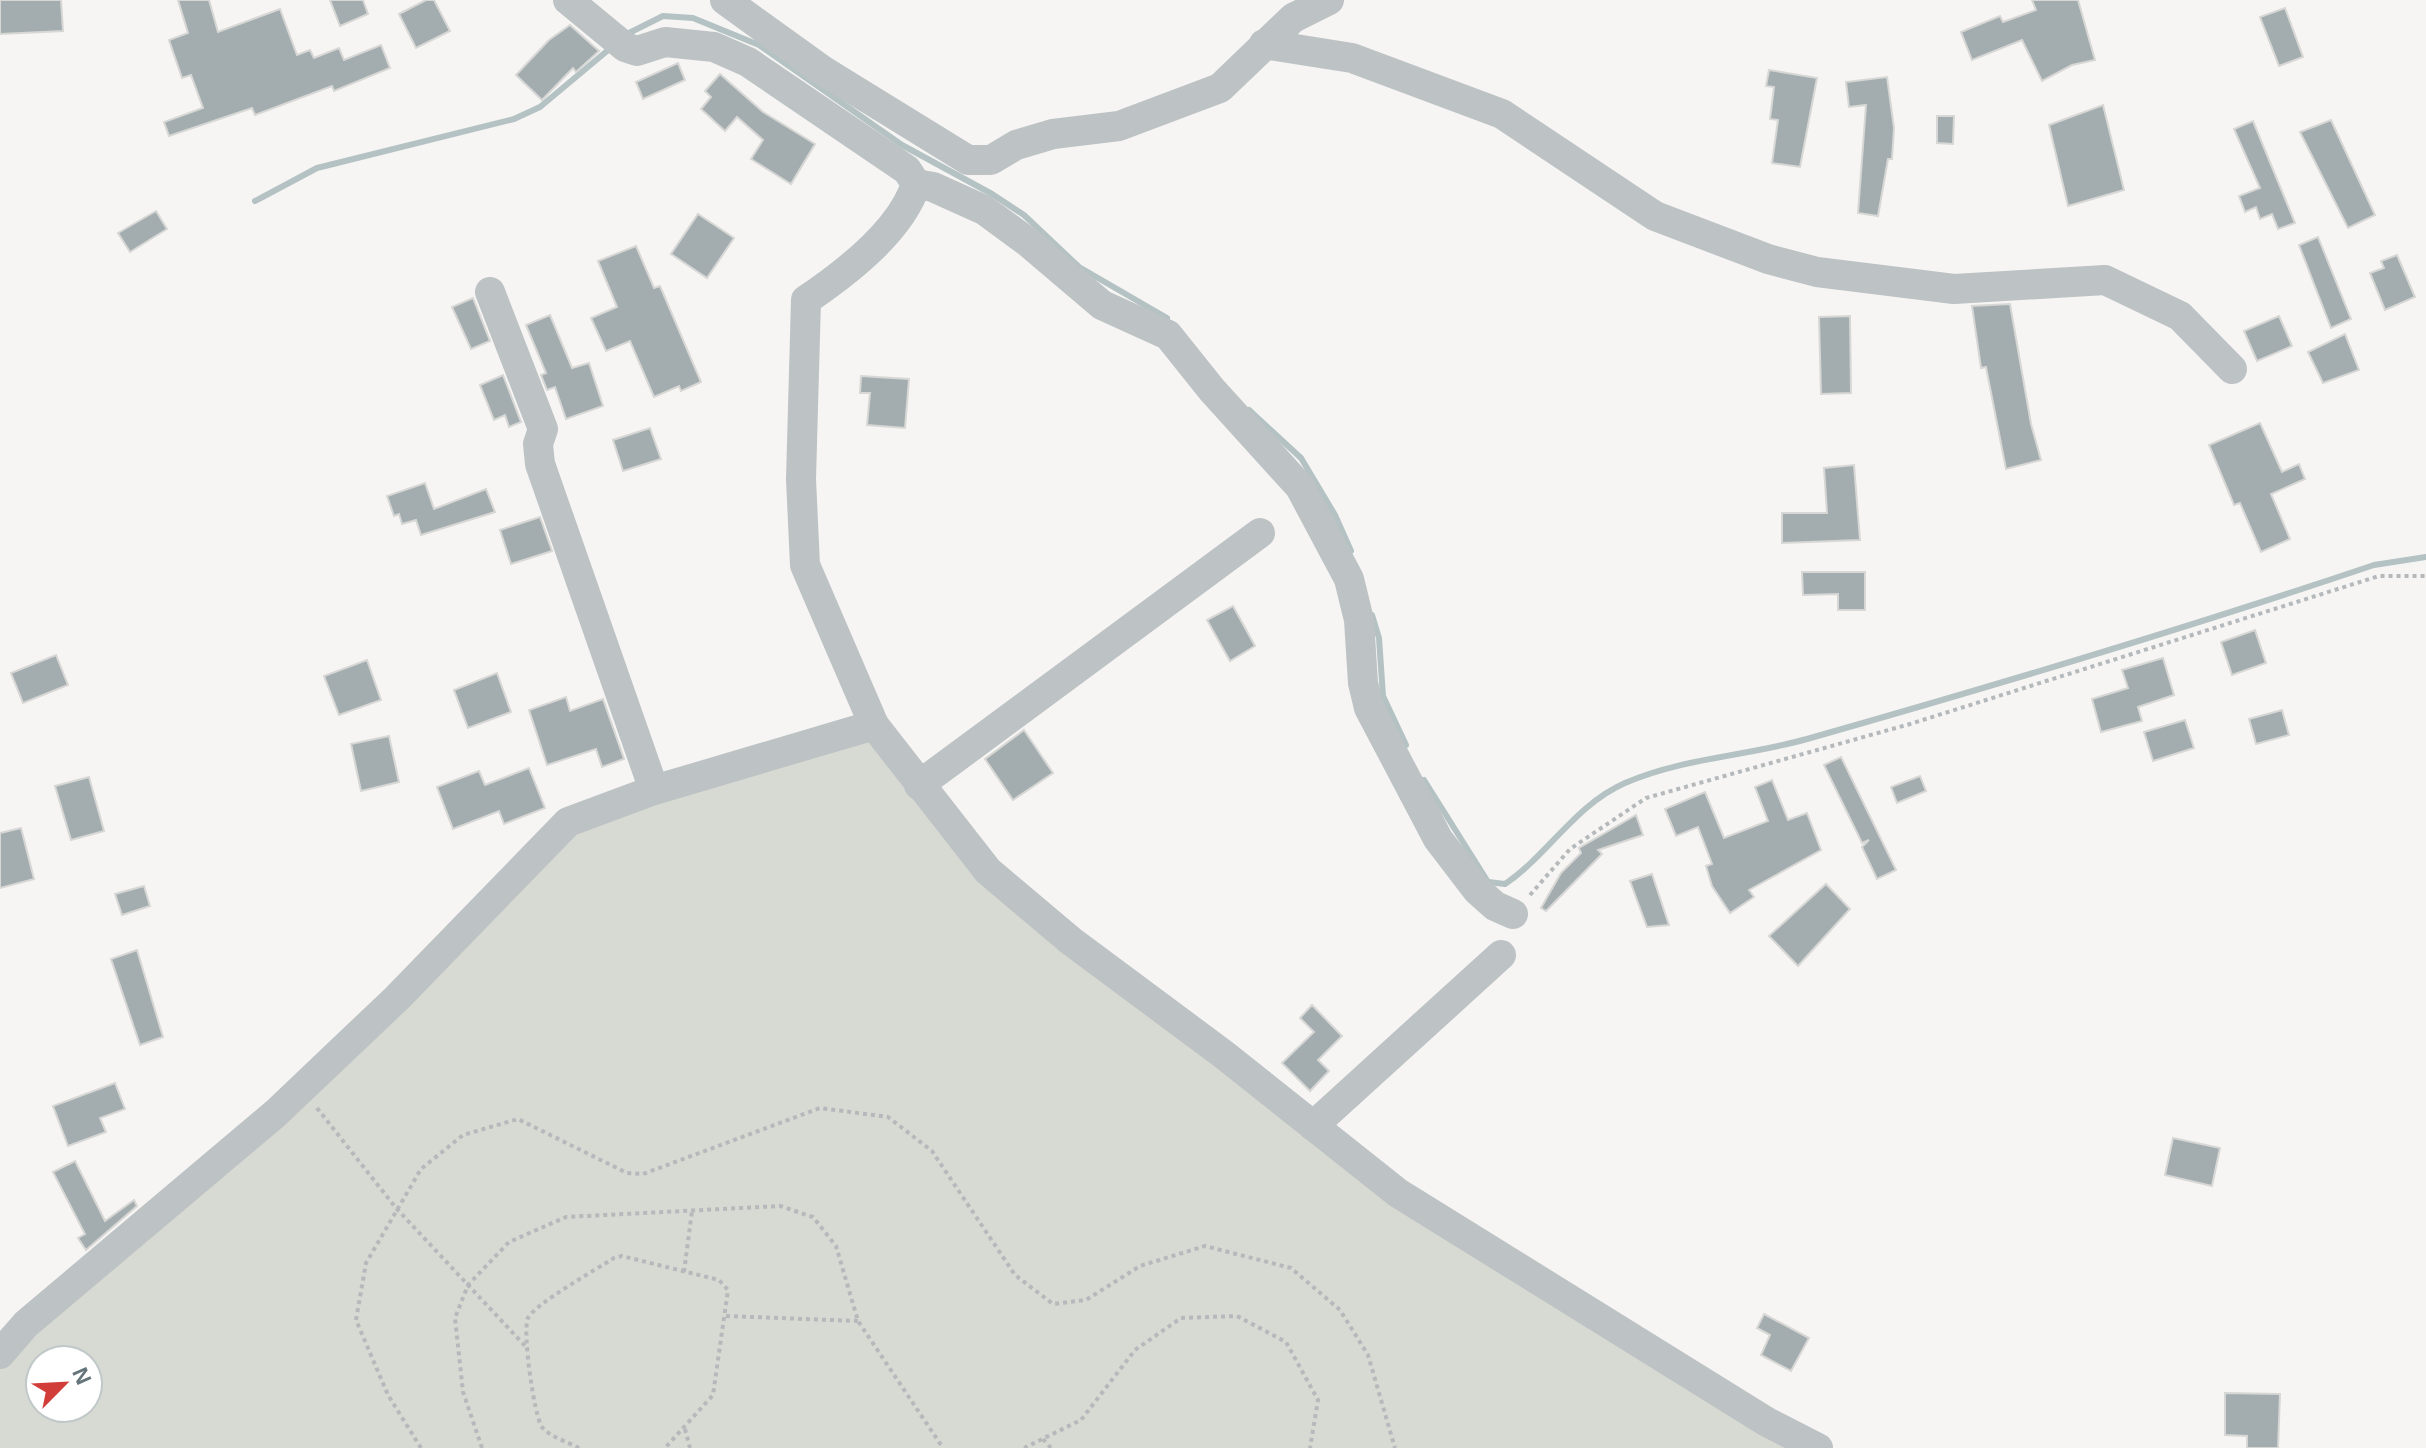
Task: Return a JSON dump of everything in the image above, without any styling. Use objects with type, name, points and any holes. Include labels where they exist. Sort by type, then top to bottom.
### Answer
[{"type":"street","points":[[725,0],[822,70],[968,160],[991,160],[1016,145],[1053,134],[1119,126],[1220,88],[1293,18],[1329,0]]},
{"type":"street","points":[[577,3],[625,47],[637,51],[665,42],[714,47],[748,62],[911,177],[984,210],[1029,243],[1102,305],[1168,335],[1212,390],[1300,487],[1349,579],[1359,620],[1363,683],[1369,708],[1438,839],[1477,890],[1495,906],[1513,914]]},
{"type":"street","points":[[1264,44],[1352,58],[1502,114],[1655,216],[1768,259],[1817,272],[1954,289],[2105,280],[2180,316],[2232,369]]},
{"type":"street","points":[[911,177],[948,149]]},
{"type":"street","points":[[911,177],[910,202],[851,270],[806,300],[801,465],[805,565],[874,725],[988,871],[1071,941],[1398,1193],[1767,1422],[1818,1448]]},
{"type":"street","points":[[490,292],[543,429],[538,444],[540,464],[654,790]]},
{"type":"street","points":[[919,785],[1260,533]]},
{"type":"street","points":[[0,1354],[26,1324],[276,1113],[397,998],[568,822],[654,790],[874,725]]},
{"type":"street","points":[[1313,1126],[1501,955]]},
{"type":"path","points":[[1513,914],[1570,849],[1646,798],[1910,724],[2379,576],[2426,576]]},
{"type":"path","points":[[300,1087],[396,1208],[527,1348]]},
{"type":"path","points":[[421,1448],[388,1395],[356,1320],[366,1263],[421,1169],[463,1135],[518,1119],[627,1173],[643,1174],[820,1108],[888,1117],[932,1151],[1015,1275],[1053,1304],[1086,1300],[1140,1266],[1205,1246],[1291,1268],[1340,1310],[1368,1355],[1395,1448]]},
{"type":"path","points":[[482,1448],[463,1392],[455,1318],[468,1285],[509,1242],[566,1217],[780,1206],[813,1217],[836,1246],[858,1321],[943,1448]]},
{"type":"path","points":[[684,1272],[692,1211]]},
{"type":"path","points":[[579,1448],[550,1433],[539,1423],[527,1348],[529,1316],[614,1258],[632,1257],[725,1284],[728,1290],[713,1395],[665,1448]]},
{"type":"path","points":[[726,1316],[858,1321]]},
{"type":"path","points":[[1024,1448],[1081,1420],[1135,1350],[1181,1318],[1237,1316],[1286,1342],[1318,1400],[1310,1448]]},
{"type":"path","points":[[685,1429],[690,1448]]},
{"type":"path","points":[[1043,1439],[1051,1448]]},
{"type":"shaded area","points":[[874,725],[988,871],[1313,1126],[1818,1448],[0,1448],[0,1354],[568,822]]},
{"type":"building","points":[[0,0],[61,0],[63,31],[0,34]]},
{"type":"building","points":[[178,0],[209,0],[218,32],[280,9],[297,55],[310,50],[314,58],[339,48],[344,60],[381,45],[390,68],[334,91],[332,86],[255,115],[252,108],[169,136],[164,122],[203,108],[191,75],[182,78],[169,40],[188,33]]},
{"type":"building","points":[[330,0],[363,0],[368,14],[340,26]]},
{"type":"building","points":[[426,0],[434,0],[450,31],[416,48],[399,14]]},
{"type":"building","points":[[2032,0],[2078,0],[2095,60],[2072,65],[2042,81],[2022,40],[1972,60],[1961,32],[2000,16],[2003,22],[2036,10]]},
{"type":"building","points":[[2285,8],[2303,57],[2279,66],[2260,17]]},
{"type":"building","points":[[570,25],[599,51],[576,72],[573,68],[542,100],[516,75],[549,40]]},
{"type":"building","points":[[678,63],[685,80],[643,99],[636,82]]},
{"type":"building","points":[[1769,70],[1817,78],[1800,167],[1772,163],[1778,120],[1770,119],[1774,87],[1766,86]]},
{"type":"building","points":[[720,74],[763,112],[815,144],[791,184],[751,159],[763,140],[737,117],[725,131],[701,109],[711,97],[705,91]]},
{"type":"building","points":[[1887,77],[1894,128],[1892,159],[1888,159],[1878,216],[1858,213],[1866,105],[1849,107],[1846,82]]},
{"type":"building","points":[[2103,105],[2124,190],[2068,206],[2049,125]]},
{"type":"building","points":[[1937,116],[1954,116],[1953,144],[1937,143]]},
{"type":"building","points":[[2331,120],[2375,215],[2348,228],[2300,132]]},
{"type":"building","points":[[2253,121],[2295,223],[2278,229],[2272,214],[2260,219],[2256,207],[2245,212],[2239,196],[2260,188],[2234,129]]},
{"type":"building","points":[[156,211],[167,229],[130,252],[118,233]]},
{"type":"building","points":[[698,214],[734,238],[707,278],[671,254]]},
{"type":"building","points":[[2318,237],[2351,319],[2331,328],[2299,245]]},
{"type":"building","points":[[636,246],[654,288],[660,286],[701,382],[681,391],[679,386],[654,397],[630,341],[606,351],[591,318],[617,307],[598,261]]},
{"type":"building","points":[[2397,255],[2415,297],[2385,310],[2370,273],[2384,268],[2381,261]]},
{"type":"building","points":[[473,298],[490,341],[471,349],[452,307]]},
{"type":"building","points":[[2010,304],[2031,424],[2041,460],[2006,469],[1986,367],[1981,368],[1972,306]]},
{"type":"building","points":[[550,315],[572,368],[589,363],[603,406],[566,419],[555,387],[547,390],[541,375],[546,373],[526,325]]},
{"type":"building","points":[[1850,316],[1851,393],[1821,394],[1819,317]]},
{"type":"building","points":[[2279,316],[2292,346],[2257,361],[2244,331]]},
{"type":"building","points":[[2345,334],[2359,370],[2323,383],[2308,352]]},
{"type":"building","points":[[503,375],[521,422],[509,427],[505,415],[494,420],[480,385]]},
{"type":"building","points":[[861,376],[909,379],[905,428],[867,425],[870,393],[860,393]]},
{"type":"building","points":[[2260,423],[2282,472],[2299,464],[2305,479],[2271,494],[2290,539],[2261,552],[2240,503],[2234,505],[2209,445]]},
{"type":"building","points":[[650,428],[661,459],[623,471],[613,440]]},
{"type":"building","points":[[1854,465],[1860,540],[1782,543],[1782,513],[1827,513],[1824,468]]},
{"type":"building","points":[[425,483],[434,509],[486,489],[495,512],[421,535],[416,520],[402,524],[399,514],[394,516],[387,496]]},
{"type":"building","points":[[540,517],[552,551],[511,564],[500,530]]},
{"type":"building","points":[[1802,572],[1865,572],[1865,610],[1838,610],[1838,594],[1803,595]]},
{"type":"building","points":[[1233,606],[1255,646],[1230,661],[1207,620]]},
{"type":"building","points":[[2255,630],[2266,663],[2232,675],[2221,642]]},
{"type":"building","points":[[56,655],[68,685],[23,703],[11,673]]},
{"type":"building","points":[[2163,658],[2174,695],[2138,707],[2142,721],[2101,732],[2092,699],[2128,688],[2122,670]]},
{"type":"building","points":[[367,660],[381,700],[339,715],[324,676]]},
{"type":"building","points":[[497,673],[511,712],[468,728],[454,690]]},
{"type":"building","points":[[566,697],[570,711],[603,699],[624,759],[602,767],[596,749],[547,765],[529,710]]},
{"type":"building","points":[[2282,710],[2289,735],[2256,744],[2249,719]]},
{"type":"building","points":[[2185,720],[2194,748],[2153,761],[2144,732]]},
{"type":"building","points":[[1024,730],[1053,773],[1013,800],[985,759]]},
{"type":"building","points":[[389,736],[399,782],[361,791],[351,744]]},
{"type":"building","points":[[1841,757],[1896,870],[1877,879],[1862,847],[1869,840],[1862,843],[1824,765]]},
{"type":"building","points":[[529,768],[545,808],[504,824],[499,811],[453,829],[437,787],[479,771],[485,785]]},
{"type":"building","points":[[1920,776],[1926,791],[1897,803],[1891,787]]},
{"type":"building","points":[[89,777],[104,831],[71,840],[55,786]]},
{"type":"building","points":[[1772,780],[1788,820],[1807,813],[1821,850],[1749,890],[1754,897],[1730,913],[1712,886],[1706,866],[1712,864],[1698,827],[1676,836],[1665,809],[1705,792],[1724,838],[1768,821],[1755,787]]},
{"type":"building","points":[[1636,815],[1643,835],[1598,850],[1602,854],[1546,911],[1541,908],[1561,873],[1581,853],[1579,848]]},
{"type":"building","points":[[21,828],[34,879],[0,888],[0,833]]},
{"type":"building","points":[[1652,874],[1669,925],[1647,927],[1630,881]]},
{"type":"building","points":[[1826,884],[1850,909],[1798,966],[1769,936]]},
{"type":"building","points":[[144,886],[150,906],[122,915],[115,894]]},
{"type":"building","points":[[137,950],[163,1037],[140,1045],[111,959]]},
{"type":"building","points":[[1312,1005],[1342,1036],[1318,1060],[1329,1071],[1310,1091],[1282,1063],[1314,1032],[1300,1018]]},
{"type":"building","points":[[115,1083],[125,1109],[100,1118],[106,1132],[68,1146],[53,1106]]},
{"type":"building","points":[[2173,1138],[2220,1148],[2212,1186],[2165,1175]]},
{"type":"building","points":[[75,1161],[105,1221],[134,1200],[137,1206],[86,1250],[78,1238],[85,1234],[53,1172]]},
{"type":"building","points":[[1764,1314],[1809,1338],[1791,1371],[1761,1355],[1770,1335],[1757,1328]]},
{"type":"building","points":[[2225,1393],[2280,1394],[2278,1448],[2247,1448],[2247,1436],[2225,1435]]},
{"type":"waterway","points":[[625,35],[663,16],[693,18],[759,45],[902,145],[1024,215],[1079,267],[1167,318]]},
{"type":"waterway","points":[[255,201],[317,168],[514,119],[540,107],[613,46]]},
{"type":"waterway","points":[[1249,410],[1301,458],[1335,515],[1351,551]]},
{"type":"waterway","points":[[1424,780],[1488,882],[1505,884],[1591,804],[1607,792],[1647,775],[1807,739],[2092,655],[2374,565],[2426,557]]},
{"type":"waterway","points":[[1372,615],[1379,638],[1383,696],[1406,745]]}]
